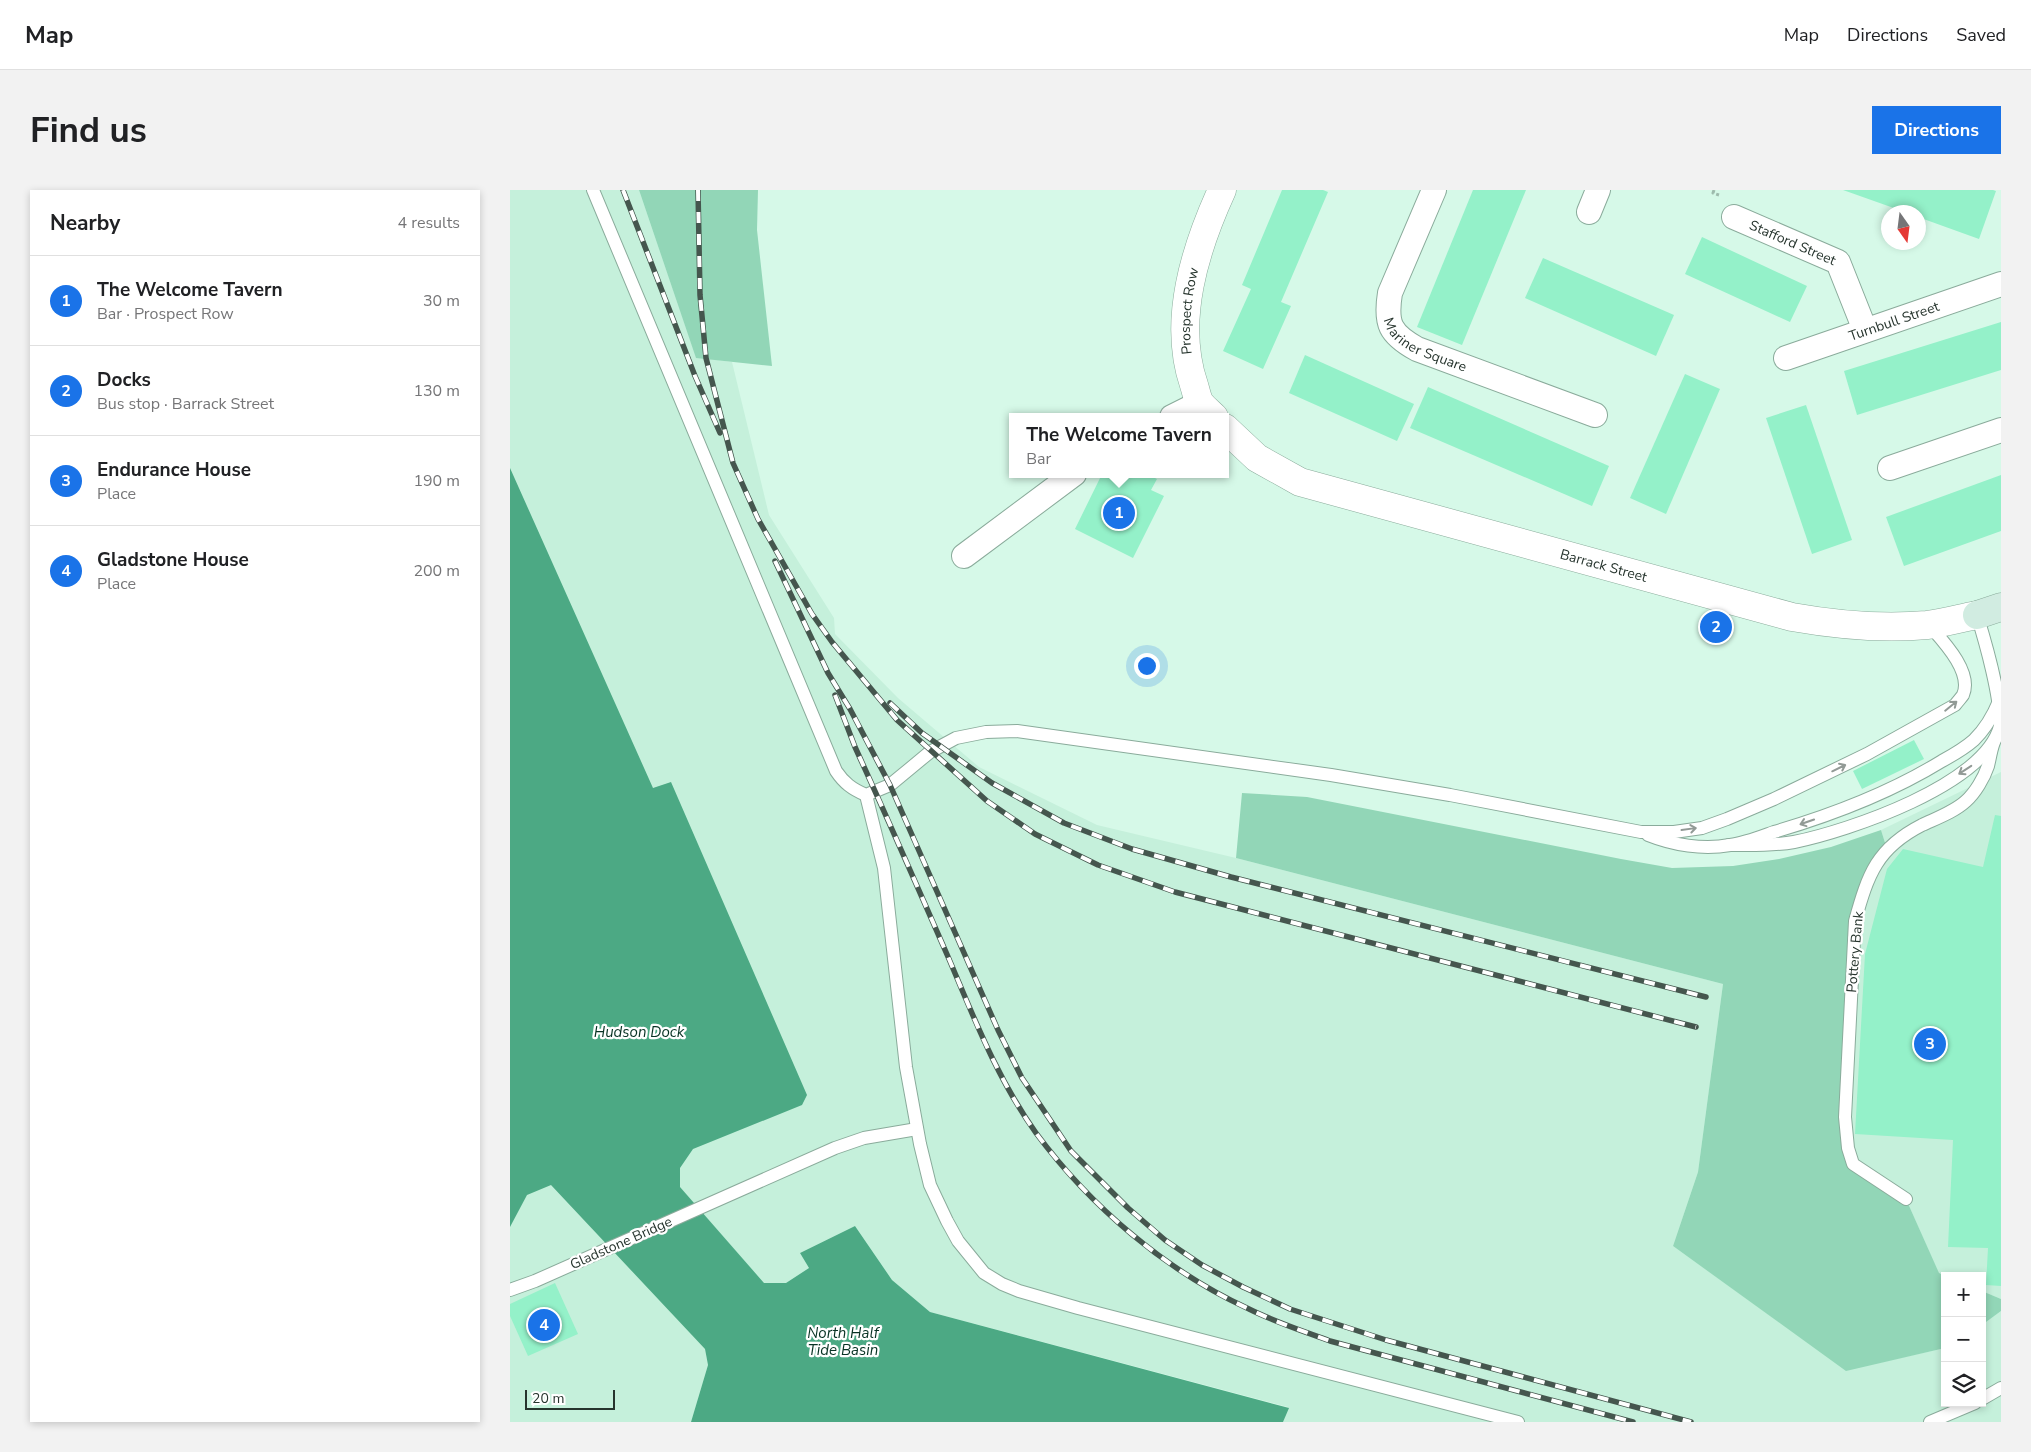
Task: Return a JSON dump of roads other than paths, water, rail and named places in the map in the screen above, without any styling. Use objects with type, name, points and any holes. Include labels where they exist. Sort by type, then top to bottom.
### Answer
[{"type":"street","name":"Prospect Row","points":[[1192,413],[1207,410],[1187,365],[1184,323],[1193,268],[1222,190]]},
{"type":"street","name":"Mariner Square","points":[[1434,190],[1390,293],[1387,311],[1391,328],[1403,341],[1418,349],[1595,415]]},
{"type":"street","points":[[1589,212],[1598,190]]},
{"type":"street","name":"Stafford Street","points":[[1734,217],[1838,262],[1865,330]]},
{"type":"street","name":"Turnbull Street","points":[[1786,358],[2001,284]]},
{"type":"street","points":[[1890,468],[2001,430]]},
{"type":"street","name":"Barrack Street","points":[[1229,432],[1257,458],[1300,482],[1792,617],[1837,625],[1888,627],[1929,624],[1989,611]]},
{"type":"street","points":[[964,556],[1069,478]]},
{"type":"lane","points":[[594,190],[836,771],[843,782],[853,790],[866,795],[890,785],[930,752],[956,738],[986,732],[1017,731],[1331,775],[1450,795],[1641,832],[1673,844],[1729,846],[1792,843],[1865,823],[1928,793],[1973,765],[1987,750],[1999,727]]},
{"type":"lane","name":"Pottery Bank","points":[[1906,1199],[1853,1164],[1848,1148],[1845,1117],[1855,921],[1863,890],[1873,869],[1887,849],[1904,835],[1966,801],[1987,768],[1999,727],[2000,699],[1989,611]]},
{"type":"lane","points":[[1641,832],[1674,832],[1693,829],[1727,819],[1866,754],[1942,714],[1955,704],[1963,694],[1963,671],[1944,641],[1929,624]]},
{"type":"lane","points":[[1729,846],[1804,823],[1886,792],[1924,772],[1973,740],[1983,730],[2000,699]]},
{"type":"lane","points":[[1983,730],[1999,727]]},
{"type":"lane","points":[[866,795],[884,868],[906,1067],[930,1185],[958,1241],[984,1273],[1002,1284],[1019,1291],[1078,1308],[1518,1422]]},
{"type":"lane","name":"Gladstone Bridge","points":[[510,1290],[535,1281],[835,1148],[864,1138],[917,1128]]},
{"type":"lane","points":[[1986,1397],[2001,1388]]},
{"type":"lane","points":[[1930,1422],[1966,1407]]},
{"type":"water","name":"Hudson Dock","points":[[510,468],[653,788],[671,782],[807,1095],[802,1105],[693,1149],[680,1168],[680,1187],[764,1283],[786,1283],[809,1268],[800,1253],[855,1226],[892,1280],[930,1312],[1289,1408],[1283,1422],[691,1422],[708,1365],[705,1349],[551,1185],[527,1195],[510,1227]]},
{"type":"railway","points":[[623,190],[695,376],[720,433]]},
{"type":"railway","points":[[698,190],[700,295],[706,358],[733,463],[758,519],[812,614],[832,642],[897,720],[987,801],[1035,834],[1098,865],[1175,892],[1696,1027]]},
{"type":"railway","points":[[775,561],[828,673],[850,709],[890,785],[998,1030],[1022,1078],[1071,1151],[1128,1208],[1165,1240],[1202,1265],[1290,1309],[1386,1340],[1691,1422]]},
{"type":"railway","points":[[835,695],[855,747],[998,1070],[1022,1113],[1036,1133],[1057,1160],[1105,1211],[1159,1256],[1188,1276],[1218,1294],[1279,1322],[1330,1341],[1633,1422]]},
{"type":"railway","points":[[890,703],[922,733],[992,783],[1064,823],[1132,849],[1231,877],[1706,997]]},
{"type":"place","name":"The Welcome Tavern","points":[[1119,513]]},
{"type":"place","name":"Docks","points":[[1716,627]]},
{"type":"place","name":"Endurance House","points":[[1930,1044]]},
{"type":"place","name":"Gladstone House","points":[[544,1325]]},
{"type":"water label","name":"North Half Tide Basin","points":[[843,1342]]}]
